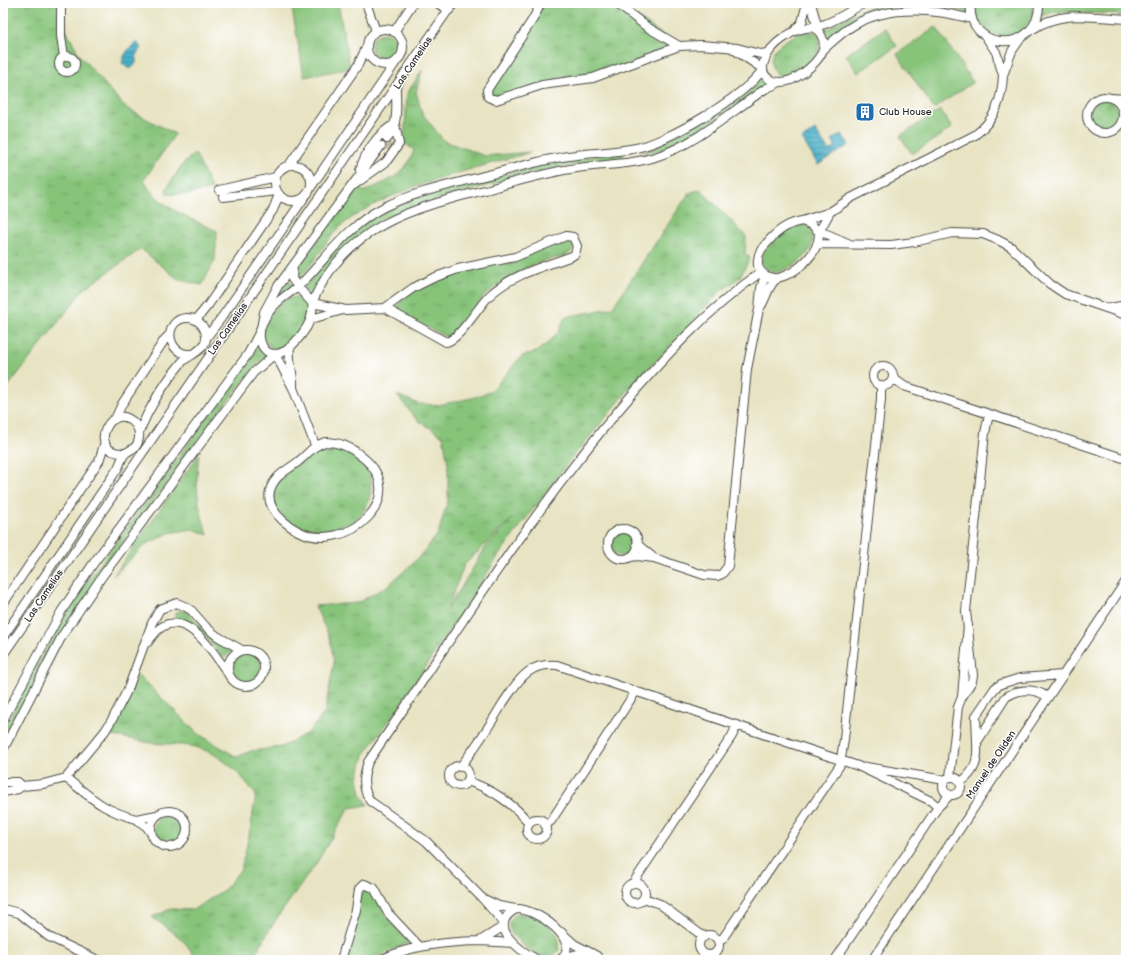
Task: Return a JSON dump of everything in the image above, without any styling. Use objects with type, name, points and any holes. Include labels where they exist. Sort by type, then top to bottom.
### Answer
[{"type":"street","points":[[61,3],[61,36],[64,56]]},
{"type":"street","points":[[366,3],[376,31]]},
{"type":"street","points":[[394,32],[413,3]]},
{"type":"street","points":[[439,3],[451,6]]},
{"type":"street","points":[[541,3],[533,19],[486,90],[488,97],[496,100],[542,85],[593,78],[679,46],[730,48],[760,54],[768,53]]},
{"type":"street","points":[[616,3],[647,27],[679,46]]},
{"type":"street","points":[[3,720],[61,612],[93,564],[248,354],[261,327],[274,306],[298,287],[346,234],[370,215],[395,202],[441,187],[553,158],[648,146],[679,132],[744,89],[757,77],[763,69],[768,53],[784,37],[796,30],[802,22],[806,3]]},
{"type":"street","points":[[811,3],[816,28],[824,42],[823,50]]},
{"type":"street","points":[[796,30],[816,28],[866,3]]},
{"type":"street","points":[[971,3],[972,19],[977,28],[996,52],[1003,75]]},
{"type":"street","points":[[1031,30],[1036,22],[1039,12],[1039,3]]},
{"type":"street","name":"Las Camelias","points":[[3,655],[396,88],[451,6]]},
{"type":"street","points":[[3,750],[62,636],[103,575],[253,373],[275,354],[285,351],[290,347],[305,331],[311,319],[312,303],[328,274],[366,235],[400,215],[439,202],[538,176],[578,168],[631,162],[659,156],[684,144],[765,89],[778,83],[791,80],[808,69],[823,50],[855,24],[880,15],[912,11],[942,13],[972,19]]},
{"type":"street","points":[[654,558],[638,544],[634,535],[626,530],[620,529],[612,534],[608,544],[611,553],[619,559],[638,556],[654,558],[710,576],[722,574],[728,566],[747,369],[759,309],[763,273],[758,259],[769,240],[786,227],[830,212],[851,198],[970,138],[982,130],[997,108],[1002,93],[1003,75],[1012,51],[1023,37],[1042,22],[1066,16],[1126,19]]},
{"type":"street","points":[[3,638],[118,468],[125,453],[136,446],[139,432],[147,415],[174,373],[191,354],[201,349],[206,338],[308,193],[398,59],[402,48],[402,42],[394,32],[382,29],[371,34],[358,65],[289,165]]},
{"type":"street","points":[[984,35],[993,40],[1003,42],[1013,41],[1023,37]]},
{"type":"street","points":[[367,46],[370,58],[375,62],[387,65],[398,59]]},
{"type":"street","points":[[730,48],[763,69],[766,77],[778,83]]},
{"type":"street","points":[[389,141],[394,128],[396,88]]},
{"type":"street","points":[[1111,98],[1120,105],[1124,120],[1115,131],[1104,134],[1093,130],[1087,120],[1087,109],[1094,100],[1100,98],[1111,98],[1126,99]]},
{"type":"street","points":[[359,175],[364,157],[386,129],[394,128]]},
{"type":"street","points":[[350,188],[371,174],[389,157],[399,144],[394,128]]},
{"type":"street","points":[[314,446],[293,388],[275,354],[264,348],[260,343],[264,312],[271,298],[293,266],[359,175],[383,148]]},
{"type":"street","points":[[629,149],[631,162]]},
{"type":"street","points":[[196,320],[273,210],[278,192],[275,183],[276,177],[284,167],[295,165],[305,169],[311,179],[308,193],[301,199],[291,200],[278,192],[221,193],[276,177]]},
{"type":"street","points":[[759,309],[765,302],[772,283],[803,263],[817,244],[818,232],[830,212]]},
{"type":"street","points":[[802,222],[812,225],[818,232],[828,234],[850,244]]},
{"type":"street","points":[[817,244],[891,245],[919,241],[952,233],[983,234],[1011,247],[1057,289],[1087,303],[1126,315]]},
{"type":"street","points":[[311,319],[346,310],[385,308],[420,284],[442,275],[477,264],[515,257],[560,238],[569,236],[576,241],[577,249],[572,256],[536,268],[509,281],[496,290],[479,306],[461,333],[451,342],[440,340],[385,308]]},
{"type":"street","points":[[293,266],[292,279],[312,303],[346,310]]},
{"type":"street","points":[[763,273],[773,278],[778,278]]},
{"type":"street","points":[[504,924],[482,898],[426,841],[370,800],[367,796],[363,779],[368,762],[521,535],[589,445],[655,368],[704,317],[735,290],[763,273]]},
{"type":"street","points":[[1105,308],[1126,305]]},
{"type":"street","points":[[115,419],[122,404],[165,339],[170,334],[174,325],[184,318],[196,320],[204,327],[206,338]]},
{"type":"street","points":[[170,334],[172,344],[177,350],[186,354],[191,354]]},
{"type":"street","points":[[290,347],[289,354],[294,377],[293,388]]},
{"type":"street","points":[[893,378],[887,385],[881,385],[874,379],[874,372],[878,368],[884,366],[890,369],[893,378],[904,386],[1124,459]]},
{"type":"street","points":[[718,941],[723,938],[837,772],[841,760],[881,399],[881,385]]},
{"type":"street","points":[[950,795],[944,789],[948,778],[958,707],[962,697],[968,625],[966,612],[985,433],[990,414]]},
{"type":"street","points":[[125,453],[114,452],[107,447],[104,430],[107,424],[115,419],[129,419],[137,427],[139,432]]},
{"type":"street","points":[[3,604],[99,461],[105,442]]},
{"type":"street","points":[[325,442],[344,446],[367,460],[377,475],[380,490],[377,508],[371,516],[362,523],[341,534],[326,537],[304,534],[282,520],[271,507],[271,492],[277,478],[300,460],[314,446],[325,442]]},
{"type":"street","points":[[629,558],[635,552],[638,544]]},
{"type":"street","name":"Manuel de Oliden","points":[[872,960],[1126,581]]},
{"type":"street","points":[[3,792],[18,789],[22,786],[43,784],[66,778],[102,735],[113,718],[128,688],[152,623],[160,609],[177,604],[191,610],[206,627],[217,636],[242,650],[248,650],[259,655],[264,667],[261,679],[251,686],[245,686],[234,682],[217,655],[203,640],[191,631],[175,624],[167,625],[155,633],[144,648]]},
{"type":"street","points":[[230,677],[228,671],[229,660],[232,656],[242,650]]},
{"type":"street","points":[[467,781],[460,786],[451,782],[449,776],[451,770],[460,767],[470,755],[516,684],[529,671],[538,666],[557,665],[858,766],[931,801],[938,807]]},
{"type":"street","points":[[961,782],[967,778],[978,758],[976,716],[995,688],[1001,684],[1020,678],[1063,675]]},
{"type":"street","points":[[977,742],[1006,697],[1022,690],[1040,692],[1048,697]]},
{"type":"street","points":[[545,825],[551,822],[636,692]]},
{"type":"street","points":[[644,898],[636,903],[627,899],[626,889],[633,883],[732,736],[736,725]]},
{"type":"street","points":[[835,960],[938,807],[950,795],[958,793],[962,788],[961,782],[957,777],[948,778],[858,766]]},
{"type":"street","points":[[460,767],[467,772],[467,781]]},
{"type":"street","points":[[66,778],[98,804],[115,812],[136,818],[147,827],[158,844],[170,848],[176,846],[186,838],[187,825],[181,815],[169,810],[157,815],[136,818]]},
{"type":"street","points":[[467,781],[484,788],[515,808],[529,823]]},
{"type":"street","points":[[3,782],[18,782],[22,786]]},
{"type":"street","points":[[151,833],[152,823],[157,815]]},
{"type":"street","points":[[538,820],[545,825],[546,831],[543,837],[534,839],[527,832],[529,823],[538,820]]},
{"type":"street","points":[[633,883],[642,886],[644,898]]},
{"type":"street","points":[[341,960],[356,910],[359,889],[364,884],[374,888],[388,913],[420,947]]},
{"type":"street","points":[[482,898],[500,906],[537,914],[558,929],[574,944],[605,960]]},
{"type":"street","points":[[644,898],[660,904],[704,937],[710,936],[718,941]]},
{"type":"street","points":[[3,909],[19,913],[49,937],[98,960]]},
{"type":"street","points":[[516,909],[507,915],[504,924],[505,931],[514,943],[538,960]]},
{"type":"street","points":[[480,941],[504,924]]},
{"type":"street","points":[[558,929],[566,948],[561,959]]},
{"type":"street","points":[[704,937],[699,945],[701,951],[706,954],[715,952],[718,947],[718,941]]},
{"type":"street","points":[[380,960],[402,951],[444,942],[480,941],[514,943]]},
{"type":"street","points":[[561,959],[577,954],[597,956]]},
{"type":"green space","points":[[3,3],[63,3],[66,30],[80,56],[126,108],[175,134],[144,180],[149,189],[176,211],[217,231],[215,260],[202,285],[179,280],[141,249],[84,289],[3,393]]},
{"type":"green space","points":[[291,3],[338,3],[350,68],[304,77]]},
{"type":"green space","points":[[541,3],[617,3],[679,46],[606,74],[492,99],[490,84]]},
{"type":"green space","points":[[883,3],[967,3],[968,13],[932,6],[893,8],[856,18],[841,28],[828,41],[823,31],[861,10]]},
{"type":"green space","points":[[975,3],[1033,3],[1031,17],[1024,28],[1015,34],[1004,36],[993,33],[983,27],[977,17]]},
{"type":"green space","points":[[1042,3],[1051,3],[1057,6],[1126,7],[1126,14],[1054,12],[1042,16]]},
{"type":"green space","points":[[936,27],[973,82],[934,109],[897,54]]},
{"type":"green space","points":[[885,28],[897,46],[858,73],[846,55]]},
{"type":"green space","points":[[807,31],[815,32],[819,36],[819,50],[815,57],[806,66],[795,73],[777,76],[772,67],[771,59],[777,47],[791,37]]},
{"type":"green space","points":[[384,33],[393,37],[397,46],[393,55],[384,59],[375,55],[371,46],[375,37]]},
{"type":"green space","points":[[422,70],[416,92],[422,113],[444,141],[485,156],[531,152],[435,180],[386,199],[365,210],[339,228],[310,266],[297,280],[294,277],[296,270],[355,188],[359,185],[363,192],[394,177],[406,166],[414,150],[404,143],[407,94]]},
{"type":"green space","points":[[763,75],[769,84],[688,137],[664,149],[640,154],[654,148],[741,96],[754,86]]},
{"type":"green space","points":[[1104,100],[1110,101],[1118,109],[1118,121],[1110,129],[1104,130],[1098,129],[1090,121],[1089,115],[1090,109],[1098,101]]},
{"type":"green space","points":[[940,110],[952,128],[912,154],[900,136]]},
{"type":"green space","points":[[195,153],[212,189],[189,194],[167,194],[166,189],[182,165]]},
{"type":"green space","points":[[621,153],[624,158],[621,160],[567,166],[531,173],[412,207],[382,219],[357,237],[324,272],[312,295],[303,288],[353,230],[365,221],[393,207],[423,196],[525,169],[563,161]]},
{"type":"green space","points":[[700,189],[746,236],[745,253],[750,258],[740,277],[721,291],[627,392],[571,459],[501,552],[392,717],[364,755],[358,778],[361,794],[368,805],[349,808],[316,864],[277,918],[258,949],[254,960],[195,960],[192,953],[183,941],[152,917],[171,909],[193,910],[225,889],[241,869],[249,836],[256,795],[225,761],[205,750],[182,745],[151,743],[112,736],[109,734],[138,675],[197,733],[237,757],[251,751],[282,747],[309,732],[325,712],[334,662],[330,639],[315,606],[357,603],[389,585],[418,558],[438,534],[448,500],[448,463],[443,436],[416,419],[397,395],[419,404],[438,405],[472,398],[491,391],[522,356],[536,352],[547,344],[559,331],[565,317],[612,308],[689,193]],"holes":[[[513,518],[486,547],[447,610],[464,565]]]},
{"type":"green space","points":[[802,225],[808,226],[813,232],[811,248],[795,265],[772,273],[761,263],[763,252],[785,230]]},
{"type":"green space","points":[[568,238],[574,246],[571,252],[563,257],[549,259],[531,266],[501,282],[483,297],[454,336],[446,337],[399,312],[398,307],[404,298],[415,290],[431,282]]},
{"type":"green space","points":[[288,278],[293,286],[277,294]]},
{"type":"green space","points":[[296,297],[306,304],[306,320],[300,331],[280,349],[271,348],[262,338],[265,324],[277,306]]},
{"type":"green space","points":[[258,348],[266,356],[257,364],[214,418],[97,577],[3,744],[3,731],[44,652],[81,590],[255,350]]},
{"type":"green space","points":[[334,446],[359,460],[368,471],[371,489],[370,498],[365,509],[352,523],[341,527],[316,529],[303,527],[292,523],[282,516],[276,508],[274,497],[277,478],[320,447]]},
{"type":"green space","points":[[199,454],[197,486],[199,505],[208,535],[193,529],[169,533],[145,545],[113,576]]},
{"type":"green space","points":[[622,532],[627,533],[633,539],[633,549],[627,555],[622,556],[617,555],[611,549],[610,544],[611,539],[617,533]]},
{"type":"green space","points":[[182,610],[187,612],[206,631],[234,649],[224,658],[204,636],[174,617],[177,612]]},
{"type":"green space","points":[[246,653],[257,657],[261,668],[257,679],[246,683],[235,679],[231,668],[235,657]]},
{"type":"green space","points":[[169,814],[180,818],[184,829],[180,840],[169,844],[158,840],[154,829],[158,818]]},
{"type":"green space","points":[[363,888],[372,893],[391,923],[407,938],[408,943],[371,960],[344,960]]},
{"type":"green space","points":[[519,913],[533,916],[548,924],[554,930],[558,937],[559,944],[558,951],[552,957],[542,956],[533,952],[514,937],[510,930],[509,924],[512,918]]},
{"type":"water","points":[[137,42],[141,48],[136,55],[136,63],[132,68],[127,68],[122,63],[124,56]]},
{"type":"water","points":[[815,130],[829,151],[836,147],[832,140],[842,134],[849,145],[818,165],[802,139]]},
{"type":"tunnel","points":[[386,149],[391,142]]},
{"type":"place","name":"Club House","points":[[865,112]]}]
